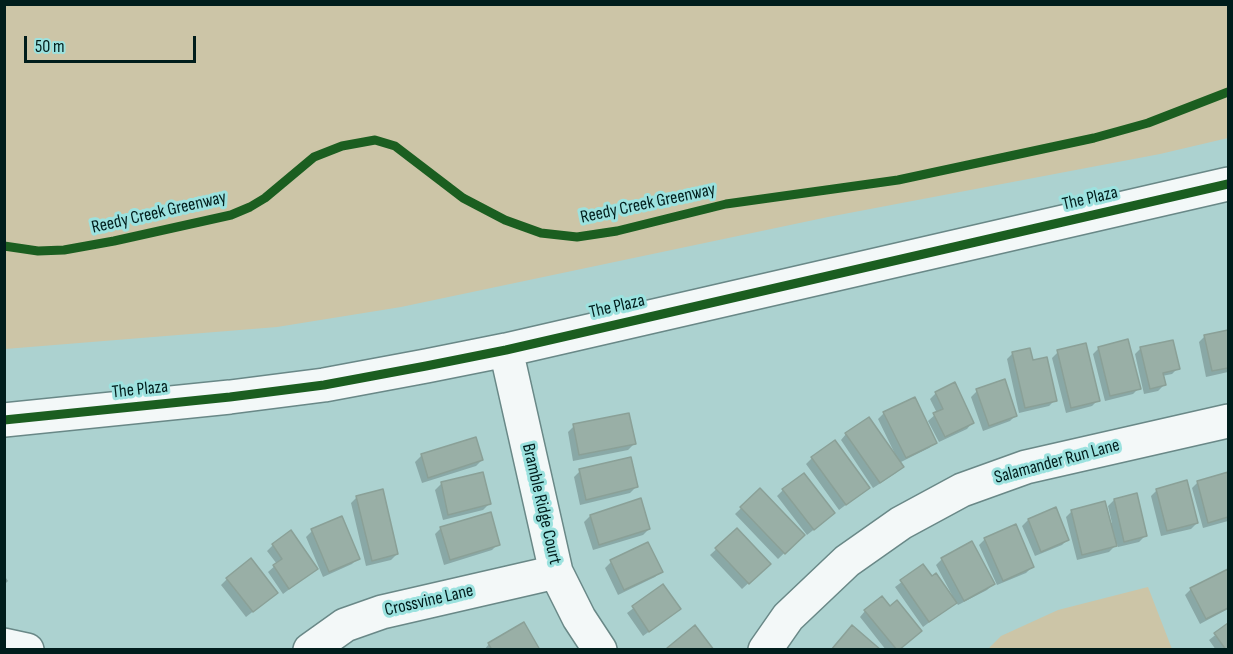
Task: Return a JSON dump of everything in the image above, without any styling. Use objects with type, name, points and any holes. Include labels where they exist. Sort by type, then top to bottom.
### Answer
[{"type":"street","name":"The Plaza","points":[[4,420],[175,404],[324,385],[506,350],[1228,184]]},
{"type":"street","name":"Bramble Ridge Court","points":[[506,350],[556,572],[579,618],[600,650]]},
{"type":"street","name":"Salamander Run Lane","points":[[765,650],[788,617],[847,561],[901,523],[962,490],[1026,467],[1228,421]]},
{"type":"street","name":"Crossvine Lane","points":[[310,650],[345,625],[382,612],[556,572]]},
{"type":"street","points":[[4,645],[27,650]]},
{"type":"shaded area","points":[[5,4],[1228,5],[1228,138],[1160,154],[828,217],[401,307],[277,327],[5,349]]},
{"type":"shaded area","points":[[1148,587],[1172,649],[988,649],[1001,636],[1058,610]]},
{"type":"building","points":[[1228,330],[1228,368],[1212,371],[1204,335]]},
{"type":"building","points":[[1128,339],[1141,389],[1110,396],[1098,347]]},
{"type":"building","points":[[1173,340],[1180,369],[1163,373],[1166,385],[1150,389],[1140,347]]},
{"type":"building","points":[[1086,343],[1100,401],[1071,408],[1057,350]]},
{"type":"building","points":[[1030,348],[1033,360],[1047,357],[1057,401],[1025,408],[1012,352]]},
{"type":"building","points":[[1005,379],[1017,416],[989,426],[976,389]]},
{"type":"building","points":[[955,382],[974,423],[945,437],[933,413],[943,409],[935,392]]},
{"type":"building","points":[[915,397],[937,443],[906,458],[883,412]]},
{"type":"building","points":[[629,413],[636,444],[579,455],[573,424]]},
{"type":"building","points":[[869,417],[904,467],[880,483],[845,433]]},
{"type":"building","points":[[476,437],[483,460],[428,478],[421,454]]},
{"type":"building","points":[[835,440],[870,488],[846,505],[811,457]]},
{"type":"building","points":[[631,457],[638,487],[586,500],[579,469]]},
{"type":"building","points":[[483,472],[491,504],[448,515],[441,482]]},
{"type":"building","points":[[1228,472],[1228,517],[1208,523],[1197,481]]},
{"type":"building","points":[[804,473],[835,513],[814,530],[782,489]]},
{"type":"building","points":[[1187,480],[1198,523],[1167,531],[1156,489]]},
{"type":"building","points":[[760,488],[805,535],[785,554],[740,507]]},
{"type":"building","points":[[383,489],[398,554],[372,561],[356,496]]},
{"type":"building","points":[[1137,493],[1147,536],[1124,542],[1114,499]]},
{"type":"building","points":[[641,498],[650,529],[599,545],[590,515]]},
{"type":"building","points":[[1105,501],[1117,546],[1082,555],[1071,510]]},
{"type":"building","points":[[1056,507],[1069,540],[1041,552],[1028,519]]},
{"type":"building","points":[[491,512],[500,545],[450,560],[440,527]]},
{"type":"building","points":[[342,516],[360,559],[329,572],[311,529]]},
{"type":"building","points":[[1016,524],[1034,567],[1003,581],[984,538]]},
{"type":"building","points":[[737,528],[771,564],[749,584],[715,548]]},
{"type":"building","points":[[291,530],[318,569],[289,589],[273,565],[282,559],[272,544]]},
{"type":"building","points":[[972,541],[995,584],[964,601],[941,558]]},
{"type":"building","points":[[648,542],[663,572],[624,590],[610,560]]},
{"type":"building","points":[[251,558],[278,593],[253,612],[226,578]]},
{"type":"building","points":[[923,564],[932,576],[936,573],[957,603],[929,622],[900,580]]},
{"type":"building","points":[[1228,569],[1228,608],[1206,619],[1190,588]]},
{"type":"building","points":[[663,584],[681,609],[649,632],[632,606]]},
{"type":"building","points":[[882,596],[890,606],[897,600],[922,631],[899,650],[864,610]]},
{"type":"building","points":[[524,622],[540,650],[492,650],[488,643]]},
{"type":"building","points":[[1228,623],[1228,650],[1226,650],[1214,633]]},
{"type":"building","points":[[695,625],[714,650],[668,650],[667,648]]},
{"type":"building","points":[[852,625],[881,650],[831,650]]},
{"type":"cycle path","name":"Reedy Creek Greenway","points":[[4,246],[38,251],[64,250],[231,215],[265,198],[314,157],[342,146],[375,140],[395,146],[463,198],[505,220],[541,233],[577,237],[617,231],[726,204],[898,180],[1094,138],[1148,123],[1228,92]]},
{"type":"cycle path","points":[[4,420],[324,385],[426,366],[506,350],[1228,184]]}]
